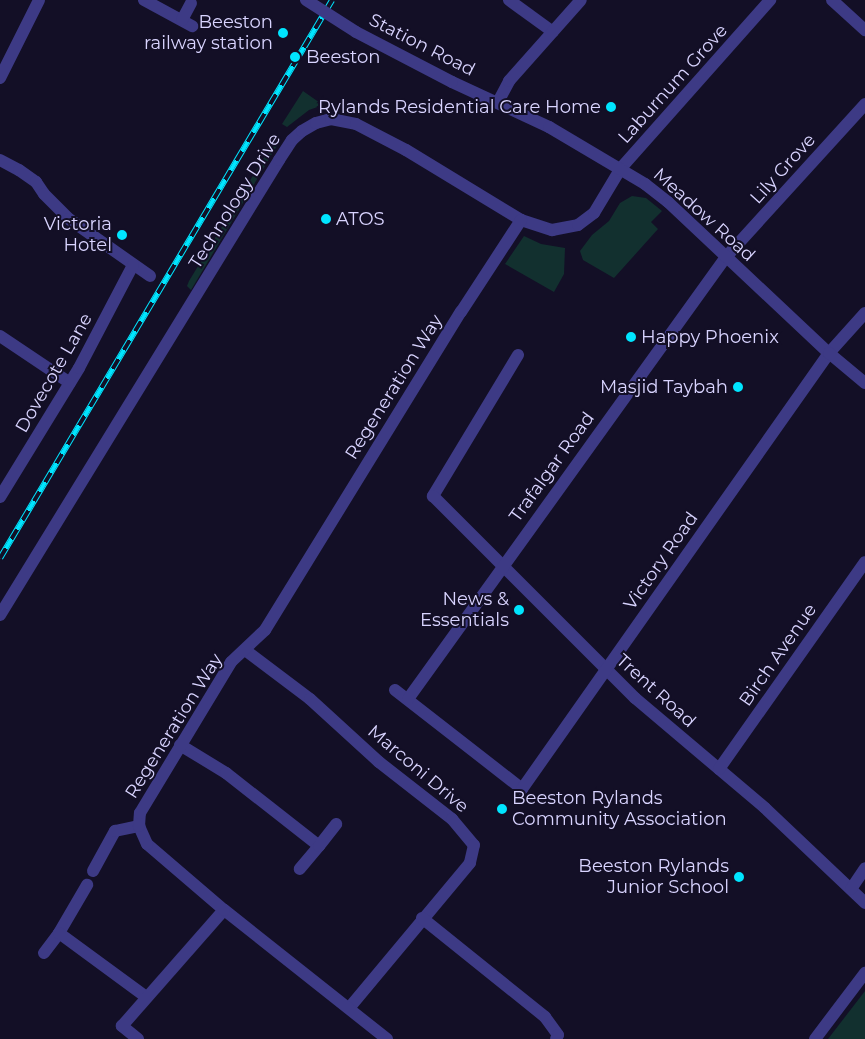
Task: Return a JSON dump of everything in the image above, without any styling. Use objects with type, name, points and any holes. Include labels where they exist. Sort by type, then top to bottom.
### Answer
[{"type":"street","points":[[0,78],[38,0]]},
{"type":"street","points":[[144,0],[187,23],[191,3]]},
{"type":"street","name":"Station Road","points":[[306,0],[356,32],[452,82],[498,102]]},
{"type":"street","points":[[509,0],[553,32]]},
{"type":"street","points":[[498,102],[509,81],[581,0]]},
{"type":"street","name":"Laburnum Grove","points":[[621,168],[770,0]]},
{"type":"street","points":[[832,0],[865,30]]},
{"type":"street","name":"Meadow Road","points":[[498,102],[621,168],[668,202],[829,353],[865,384]]},
{"type":"street","name":"Lily Grove","points":[[726,257],[865,104]]},
{"type":"street","name":"Technology Drive","points":[[0,615],[279,160],[292,140],[302,131],[316,123],[331,119],[367,128],[521,220],[552,230],[578,225],[594,213],[621,168]]},
{"type":"street","points":[[0,160],[20,170],[36,182],[44,194],[69,219],[150,276]]},
{"type":"street","name":"Regeneration Way","points":[[387,1039],[224,910],[147,844],[139,826],[140,813],[231,662],[264,630],[460,312],[521,220]]},
{"type":"street","name":"Trafalgar Road","points":[[408,699],[726,257]]},
{"type":"street","name":"Dovecote Lane","points":[[0,497],[3,483],[70,383],[133,265]]},
{"type":"street","name":"Victory Road","points":[[408,699],[522,789],[829,353],[865,313]]},
{"type":"street","points":[[0,336],[70,383]]},
{"type":"street","name":"Trent Road","points":[[518,355],[433,496],[651,712],[772,814],[865,903]]},
{"type":"street","name":"Birch Avenue","points":[[719,768],[865,562]]},
{"type":"street","name":"Marconi Drive","points":[[244,650],[310,699],[379,762],[452,819],[474,845],[470,863],[422,918],[349,1008]]},
{"type":"street","points":[[395,690],[408,699]]},
{"type":"street","points":[[180,746],[226,773],[319,846]]},
{"type":"street","points":[[300,869],[336,824]]},
{"type":"street","points":[[93,871],[115,832],[139,826]]},
{"type":"street","points":[[851,889],[865,868]]},
{"type":"street","points":[[44,952],[59,933],[88,885]]},
{"type":"street","points":[[138,1039],[122,1026],[224,910]]},
{"type":"street","points":[[422,918],[545,1017],[558,1035],[556,1039]]},
{"type":"street","points":[[59,933],[146,997]]},
{"type":"street","points":[[815,1039],[865,973]]},
{"type":"green space","points":[[303,91],[323,105],[309,110],[287,127],[282,124]]},
{"type":"green space","points":[[277,136],[281,139],[191,290],[187,286],[189,281]]},
{"type":"green space","points":[[632,196],[646,198],[662,211],[651,222],[658,229],[614,278],[583,260],[580,251],[592,235],[609,221],[620,203]]},
{"type":"green space","points":[[524,236],[541,244],[565,248],[564,274],[554,292],[505,264]]},
{"type":"green space","points":[[865,991],[865,1039],[828,1039]]},
{"type":"railway","points":[[0,558],[332,0]]},
{"type":"place","name":"Beeston railway station","points":[[283,33]]},
{"type":"place","name":"Beeston","points":[[295,57]]},
{"type":"place","name":"Rylands Residential Care Home","points":[[611,107]]},
{"type":"place","name":"ATOS","points":[[326,219]]},
{"type":"place","name":"Victoria Hotel","points":[[122,235]]},
{"type":"place","name":"Happy Phoenix","points":[[631,337]]},
{"type":"place","name":"Masjid Taybah","points":[[738,387]]},
{"type":"place","name":"News & Essentials","points":[[519,610]]},
{"type":"place","name":"Beeston Rylands Community Association","points":[[502,809]]},
{"type":"place","name":"Beeston Rylands Junior School","points":[[739,877]]}]
